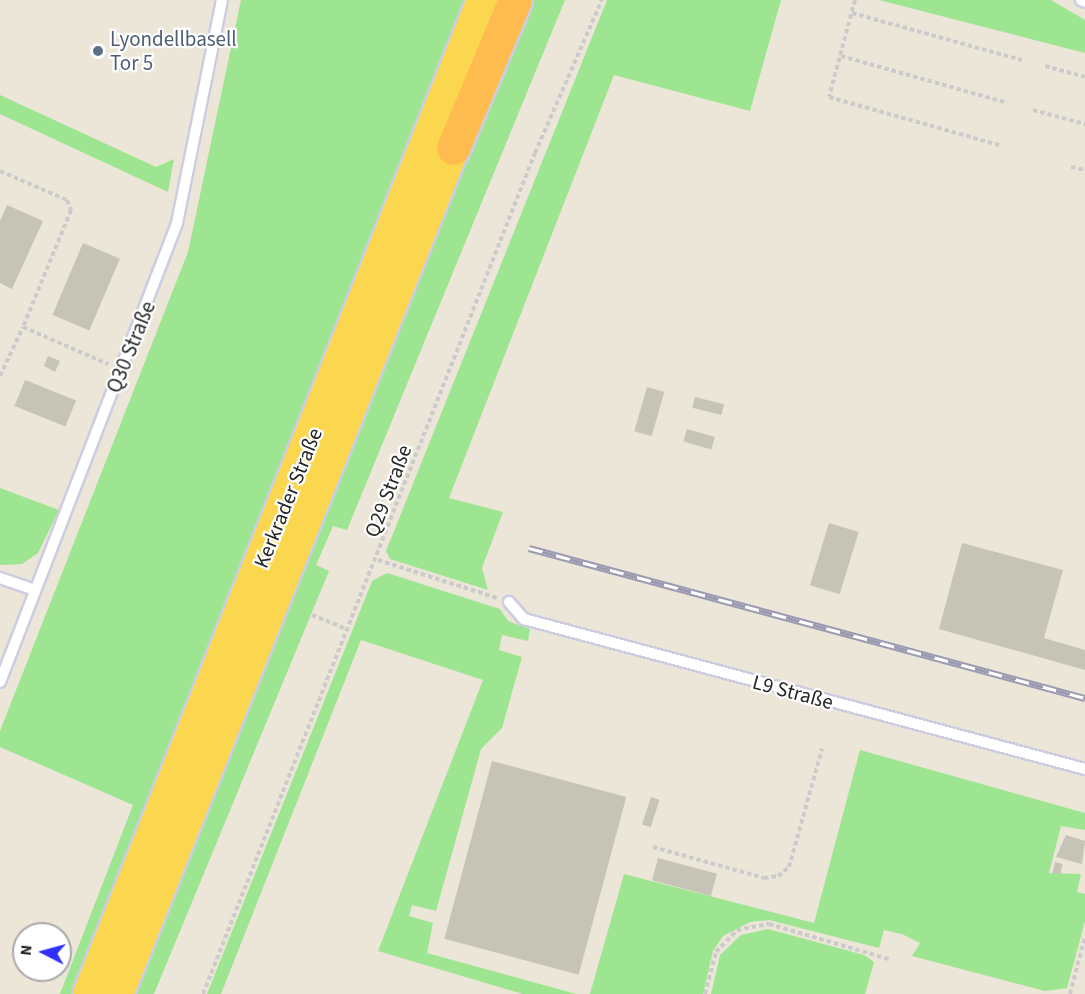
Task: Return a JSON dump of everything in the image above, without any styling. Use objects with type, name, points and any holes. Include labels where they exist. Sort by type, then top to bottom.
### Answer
[{"type":"highway","name":"Kerkrader Straße","points":[[89,994],[483,0]]},
{"type":"highway","name":"Kerkrader Straße","points":[[116,994],[453,148],[507,0]]},
{"type":"highway","points":[[453,148],[516,0]]},
{"type":"lane","name":"Q30 Straße","points":[[0,682],[177,223],[222,0]]},
{"type":"lane","points":[[3,582],[35,590]]},
{"type":"lane","name":"L9 Straße","points":[[509,602],[524,619],[1085,769]]},
{"type":"path","name":"Q29 Straße","points":[[203,994],[378,560],[536,153],[602,0]]},
{"type":"path","points":[[855,0],[829,97],[999,146]]},
{"type":"path","points":[[852,13],[1022,60]]},
{"type":"path","points":[[841,56],[1008,103]]},
{"type":"path","points":[[1045,66],[1085,77]]},
{"type":"path","points":[[1033,110],[1085,124]]},
{"type":"path","points":[[1071,167],[1085,170]]},
{"type":"path","points":[[0,171],[67,200],[71,210],[23,327],[0,376]]},
{"type":"path","points":[[23,327],[121,370]]},
{"type":"path","points":[[0,360],[6,362]]},
{"type":"path","points":[[378,560],[509,602]]},
{"type":"path","points":[[312,615],[349,630]]},
{"type":"path","points":[[653,847],[764,878],[778,876],[789,867],[822,750]]},
{"type":"path","points":[[705,994],[716,952],[737,930],[769,924],[889,958]]},
{"type":"path","points":[[1070,994],[1085,936]]},
{"type":"green space","points":[[241,0],[467,0],[72,994],[60,994],[65,982],[72,982],[72,963],[133,805],[0,747],[0,731],[188,252]]},
{"type":"green space","points":[[529,0],[565,0],[347,530],[333,526],[316,565],[329,571],[154,994],[133,994]]},
{"type":"green space","points":[[607,0],[781,0],[750,111],[614,75],[449,498],[503,512],[482,568],[488,590],[390,559],[386,551]]},
{"type":"green space","points":[[879,0],[1051,0],[1085,20],[1085,53]]},
{"type":"green space","points":[[0,95],[156,167],[174,159],[168,192],[0,114]]},
{"type":"green space","points":[[0,488],[59,510],[38,553],[22,564],[0,565]]},
{"type":"green space","points":[[387,573],[500,609],[508,621],[530,629],[528,641],[502,635],[499,650],[522,657],[502,728],[481,749],[436,911],[412,905],[409,916],[433,923],[427,953],[576,994],[523,994],[378,951],[483,680],[361,640],[221,994],[207,994],[372,581]]},
{"type":"green space","points":[[860,750],[1085,813],[1085,830],[1061,826],[1049,873],[1081,874],[1077,892],[1085,894],[1085,921],[1067,988],[1045,991],[912,956],[920,943],[902,934],[884,930],[879,948],[769,920],[750,922],[723,936],[713,951],[703,994],[590,994],[624,874],[814,923]]},
{"type":"green space","points":[[768,929],[864,955],[874,962],[865,994],[711,994],[720,955],[741,935]]},
{"type":"building","points":[[7,205],[43,221],[12,289],[0,283],[0,221]]},
{"type":"building","points":[[83,243],[120,259],[89,330],[53,315]]},
{"type":"building","points":[[48,356],[60,361],[55,372],[44,366]]},
{"type":"building","points":[[25,380],[76,401],[66,427],[15,406]]},
{"type":"building","points":[[647,387],[664,392],[652,436],[634,431]]},
{"type":"building","points":[[695,397],[724,404],[721,415],[692,408]]},
{"type":"building","points":[[687,429],[715,437],[711,449],[683,441]]},
{"type":"building","points":[[829,523],[859,532],[840,594],[810,585]]},
{"type":"building","points":[[962,543],[1063,570],[1044,638],[1085,650],[1085,670],[939,629]]},
{"type":"building","points":[[492,761],[626,797],[579,975],[444,939]]},
{"type":"building","points":[[651,797],[660,800],[651,827],[642,825]]},
{"type":"building","points":[[1066,835],[1085,841],[1082,864],[1056,857]]},
{"type":"building","points":[[658,858],[717,874],[711,896],[652,880]]},
{"type":"building","points":[[1055,862],[1063,864],[1060,875],[1052,873]]},
{"type":"railway","points":[[529,548],[1085,698]]},
{"type":"place","name":"Lyondellbasell Tor 5","points":[[98,51]]}]
